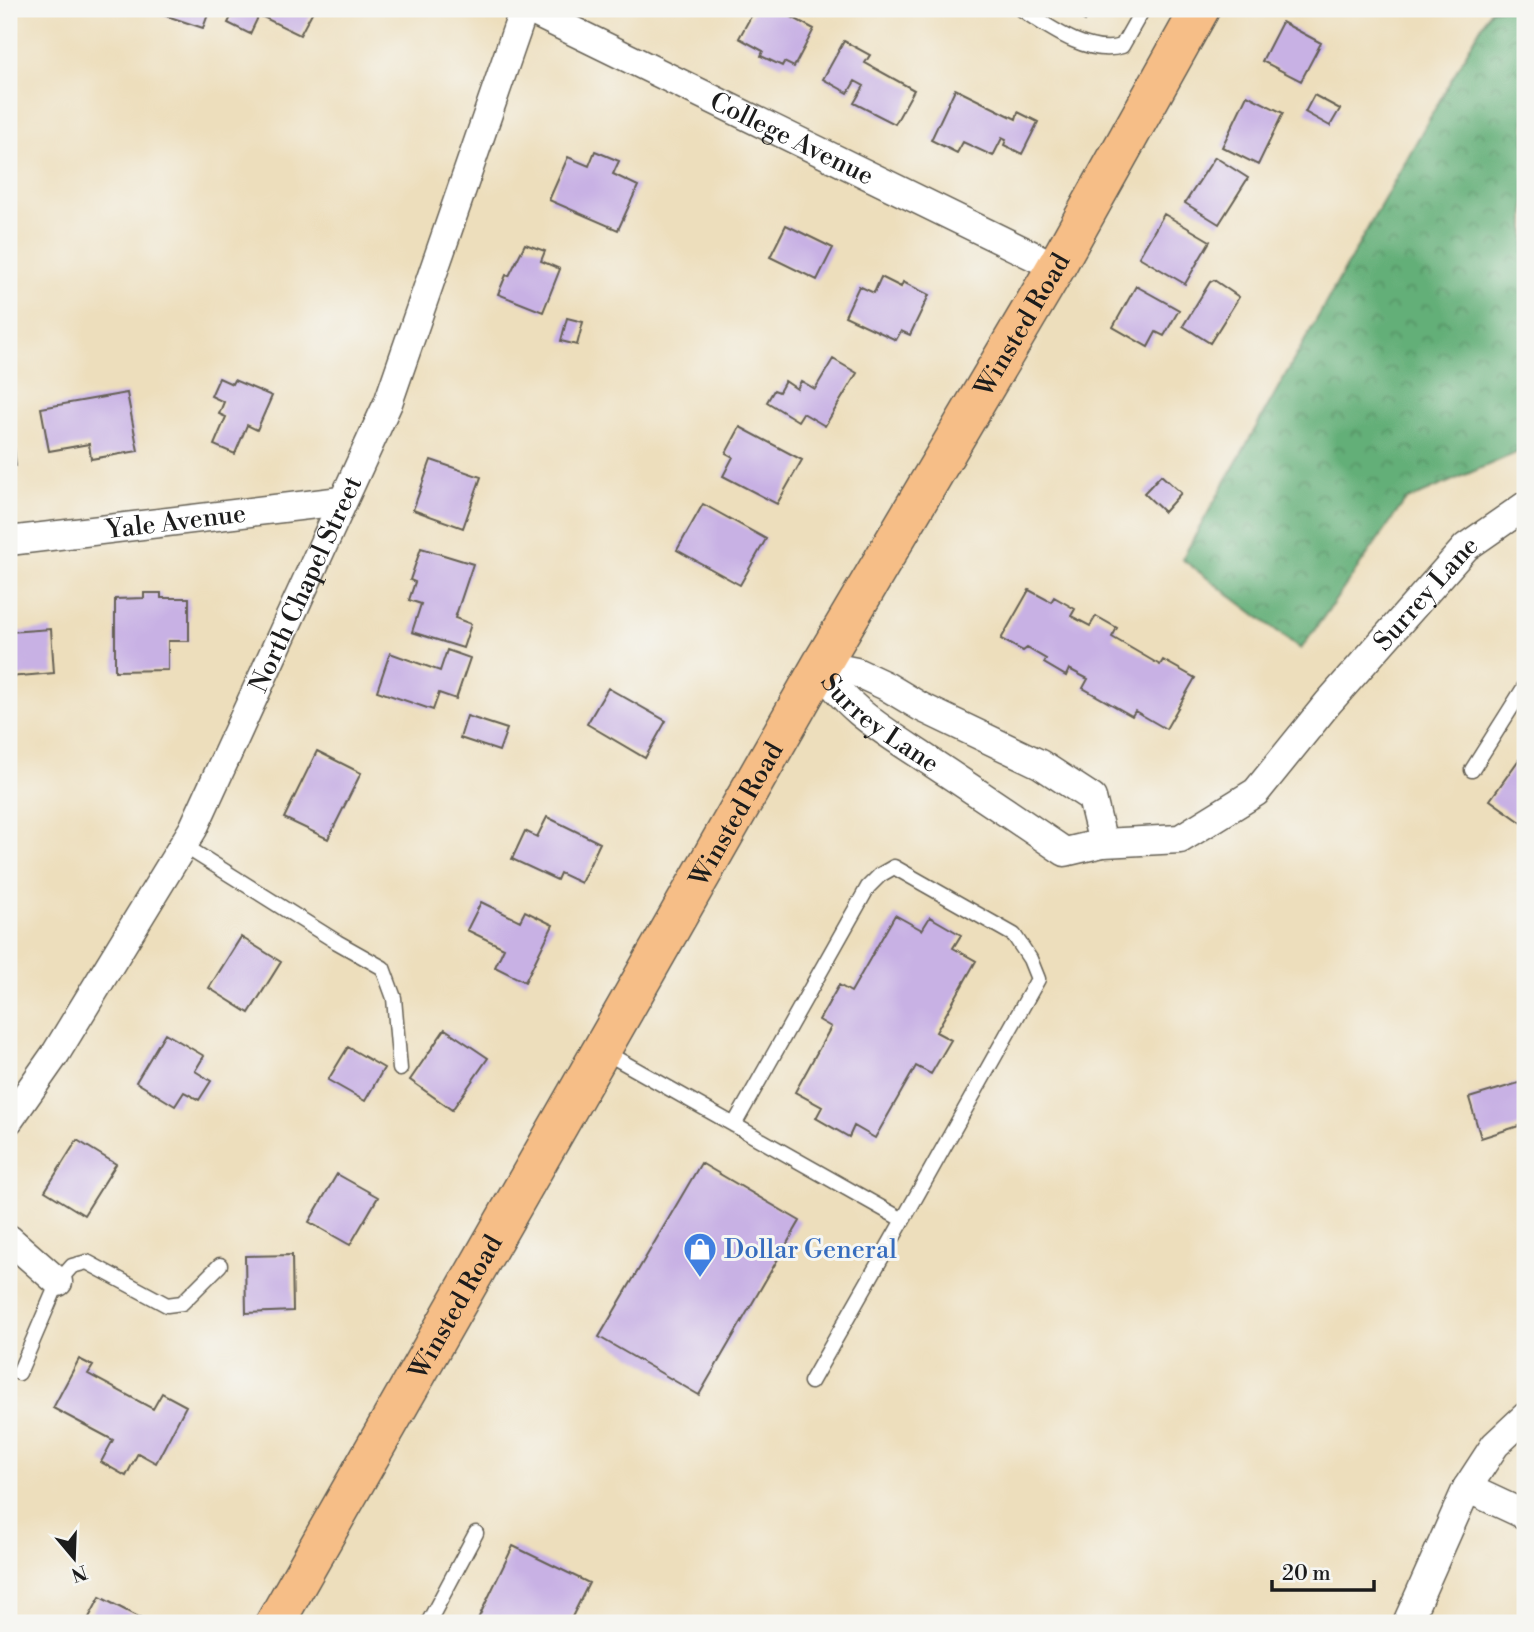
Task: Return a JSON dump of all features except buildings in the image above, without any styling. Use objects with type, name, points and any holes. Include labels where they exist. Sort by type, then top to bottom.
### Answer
[{"type":"main road","name":"Winsted Road","points":[[275,1623],[821,665],[1056,267],[1196,11]]},
{"type":"street","name":"College Avenue","points":[[526,9],[1056,267]]},
{"type":"street","name":"North Chapel Street","points":[[9,1120],[56,1053],[193,829],[341,500],[388,403],[526,9]]},
{"type":"street","name":"Yale Avenue","points":[[9,541],[341,500]]},
{"type":"street","name":"Surrey Lane","points":[[821,665],[829,681],[872,721],[1065,852],[1103,842],[1180,839],[1256,792],[1328,703],[1466,547],[1525,506]]},
{"type":"street","name":"Surrey Lane","points":[[821,665],[856,672],[1040,764],[1092,798],[1103,842]]},
{"type":"street","points":[[9,1240],[58,1282]]},
{"type":"street","points":[[1407,1623],[1467,1488],[1494,1445],[1525,1417]]},
{"type":"street","points":[[1467,1488],[1525,1515]]},
{"type":"lane","points":[[1021,9],[1063,37],[1080,43],[1115,48],[1122,46],[1143,9]]},
{"type":"lane","points":[[1472,770],[1525,686]]},
{"type":"lane","points":[[183,845],[383,968],[394,998],[400,1069]]},
{"type":"lane","points":[[734,1125],[867,887],[894,867],[1014,935],[1030,959],[1038,979],[811,1381]]},
{"type":"lane","points":[[601,1050],[903,1220]]},
{"type":"lane","points":[[19,1373],[58,1282],[72,1266],[87,1262],[167,1305],[182,1303],[220,1265]]},
{"type":"lane","points":[[428,1623],[476,1533]]},
{"type":"green space","points":[[1491,9],[1525,9],[1525,449],[1405,501],[1301,649],[1182,559]]},
{"type":"place","name":"Dollar General","points":[[700,1279]]}]
